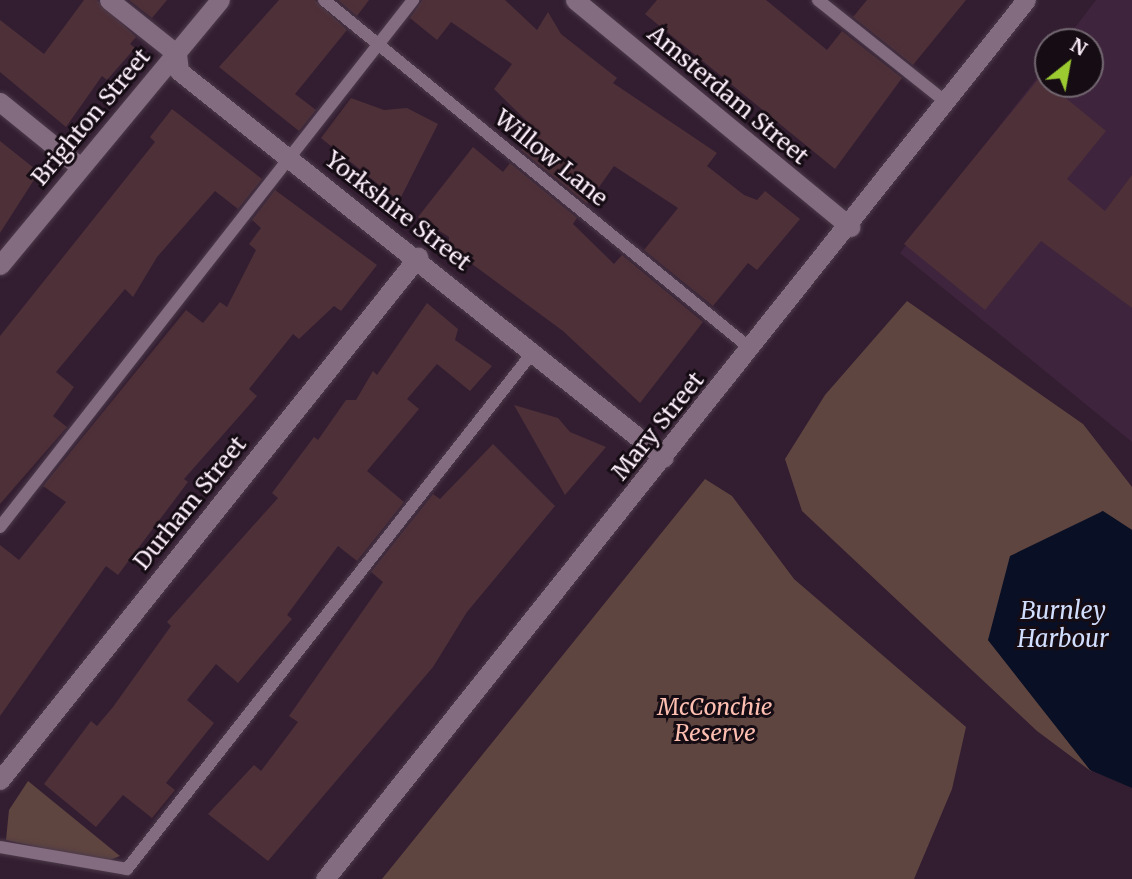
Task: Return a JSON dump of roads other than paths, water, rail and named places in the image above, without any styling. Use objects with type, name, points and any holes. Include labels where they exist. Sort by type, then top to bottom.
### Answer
[{"type":"street","name":"Yorkshire Street","points":[[109,0],[177,54],[179,71],[418,257],[664,458]]},
{"type":"street","name":"Brighton Street","points":[[0,265],[220,0]]},
{"type":"street","name":"Amsterdam Street","points":[[575,0],[850,227]]},
{"type":"street","name":"Mary Street","points":[[325,879],[850,227],[1026,0]]},
{"type":"street","points":[[0,102],[80,167]]},
{"type":"street","name":"Durham Street","points":[[0,780],[418,257]]},
{"type":"lane","name":"Willow Lane","points":[[324,0],[751,349]]},
{"type":"lane","points":[[0,527],[293,160],[413,0]]},
{"type":"lane","points":[[818,0],[946,102]]},
{"type":"lane","points":[[0,847],[127,869],[533,352]]},
{"type":"water","name":"Burnley Harbour","points":[[1103,511],[1132,530],[1132,788],[1090,770],[988,640],[1010,556]]},
{"type":"park label","name":"McConchie Reserve","points":[[715,720]]}]
